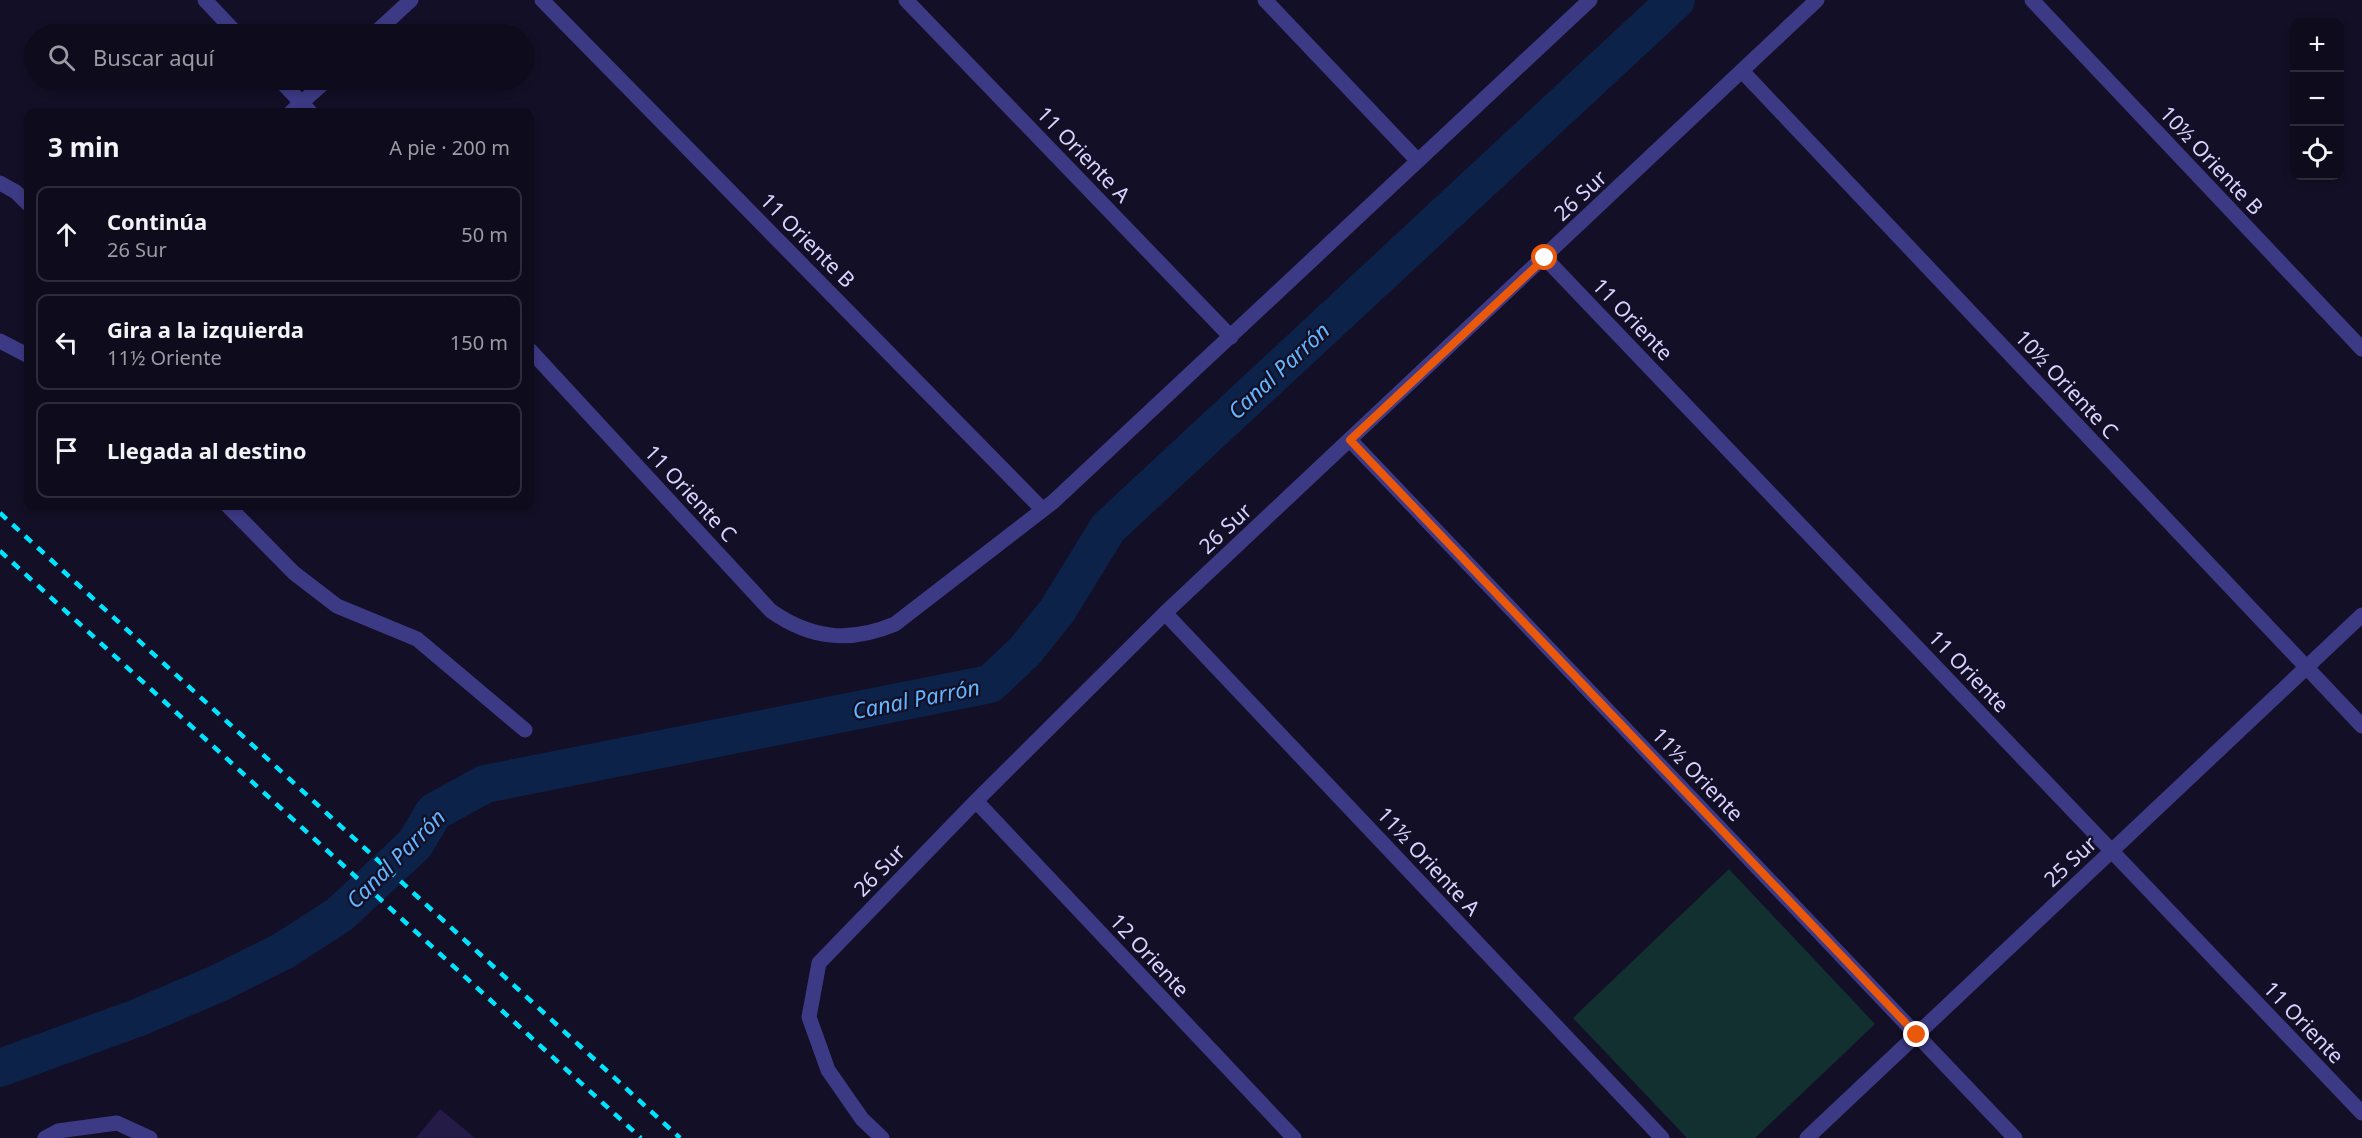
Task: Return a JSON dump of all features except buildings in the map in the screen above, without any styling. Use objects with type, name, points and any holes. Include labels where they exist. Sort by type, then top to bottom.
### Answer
[{"type":"street","points":[[205,0],[228,24]]},
{"type":"street","points":[[385,24],[411,0]]},
{"type":"street","name":"11 Oriente B","points":[[542,0],[1043,510]]},
{"type":"street","name":"11 Oriente A","points":[[906,0],[1231,337]]},
{"type":"street","points":[[1265,0],[1418,161]]},
{"type":"street","points":[[1043,510],[1590,0]]},
{"type":"street","name":"26 Sur","points":[[882,1138],[862,1119],[828,1070],[809,1017],[819,963],[976,801],[1165,613],[1817,0]]},
{"type":"street","name":"10½ Oriente B","points":[[2032,0],[2362,349]]},
{"type":"street","name":"10½ Oriente C","points":[[1742,71],[2362,726]]},
{"type":"street","points":[[287,90],[300,108]]},
{"type":"street","points":[[302,108],[318,90]]},
{"type":"street","points":[[0,183],[16,192],[24,200]]},
{"type":"street","name":"11 Oriente","points":[[1545,258],[2362,1113]]},
{"type":"street","points":[[0,340],[24,353]]},
{"type":"street","name":"11 Oriente C","points":[[534,354],[771,611],[791,625],[814,634],[839,637],[868,634],[895,624],[1043,510]]},
{"type":"street","name":"11½ Oriente","points":[[1350,440],[2015,1138]]},
{"type":"street","points":[[232,510],[294,573],[337,606],[417,639],[525,730]]},
{"type":"street","name":"11½ Oriente A","points":[[1165,613],[1662,1138]]},
{"type":"street","name":"25 Sur","points":[[1807,1138],[2362,615]]},
{"type":"street","name":"12 Oriente","points":[[976,801],[1294,1138]]},
{"type":"street","points":[[45,1138],[58,1131],[117,1123],[150,1138]]},
{"type":"green space","points":[[1729,869],[1875,1024],[1755,1138],[1687,1138],[1573,1018]]},
{"type":"waterway","name":"Canal Parrón","points":[[0,1068],[137,1018],[219,983],[283,951],[339,915],[415,844],[434,812],[485,784],[990,684],[1024,652],[1057,611],[1108,528],[1676,0]]},
{"type":"railway","points":[[0,513],[680,1138]]},
{"type":"railway","points":[[0,551],[641,1138]]},
{"type":"route","points":[[1545,258],[1350,440],[1917,1035]]}]
